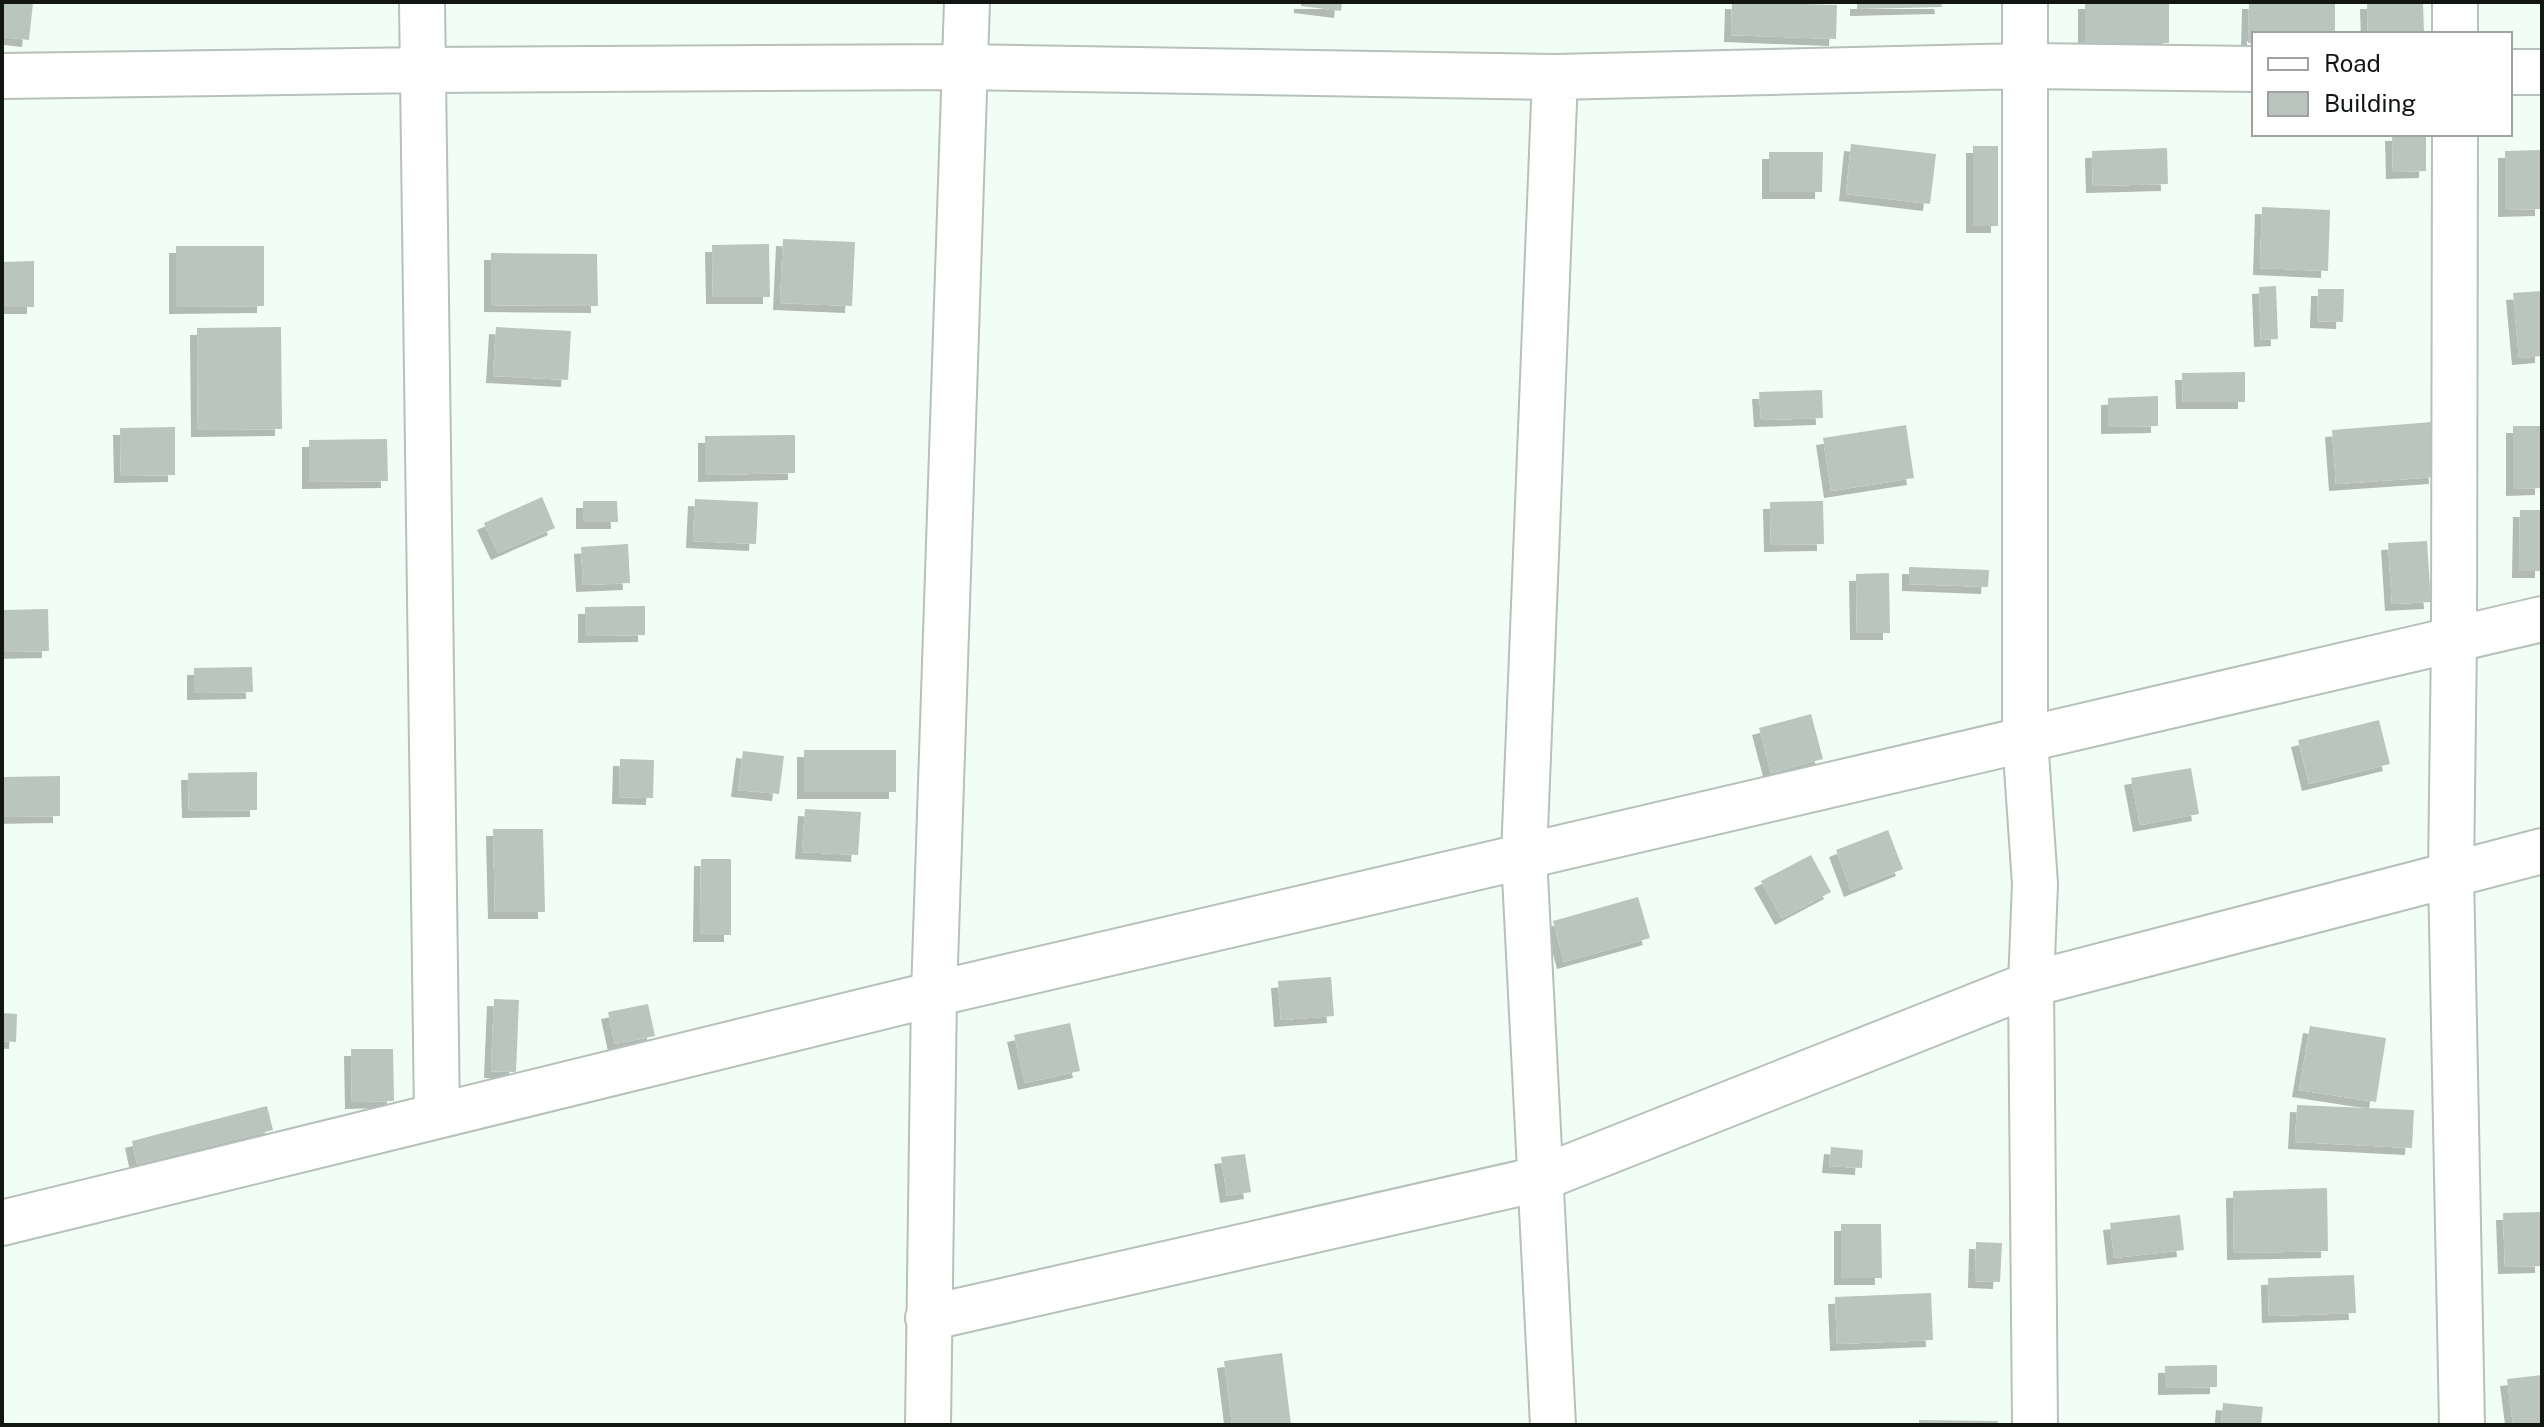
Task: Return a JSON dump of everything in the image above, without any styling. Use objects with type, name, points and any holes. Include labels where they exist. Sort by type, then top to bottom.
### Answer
[{"type":"street","points":[[422,2],[437,1116]]},
{"type":"street","points":[[928,1425],[934,994],[967,2]]},
{"type":"street","points":[[2025,2],[2025,739],[2035,884],[2031,984],[2035,1425]]},
{"type":"street","points":[[2455,2],[2455,32]]},
{"type":"street","points":[[2,76],[964,67],[1555,77],[2024,66],[2252,69]]},
{"type":"street","points":[[2512,72],[2542,72]]},
{"type":"street","points":[[1553,1425],[1524,856],[1555,77]]},
{"type":"street","points":[[2455,136],[2451,873],[2462,1425]]},
{"type":"street","points":[[2,1223],[934,994],[2542,619]]},
{"type":"street","points":[[928,1318],[1539,1179],[2031,984],[2542,851]]},
{"type":"building","points":[[2,2],[33,3],[29,40],[2,37]]},
{"type":"building","points":[[1301,2],[1342,2],[1341,11],[1301,6]]},
{"type":"building","points":[[1732,2],[1837,5],[1836,39],[1731,35]]},
{"type":"building","points":[[1857,2],[1941,2],[1942,7],[1857,9]]},
{"type":"building","points":[[2085,2],[2169,2],[2169,43],[2085,43]]},
{"type":"building","points":[[2249,2],[2335,2],[2335,32],[2252,32],[2252,43],[2248,43]]},
{"type":"building","points":[[2367,2],[2423,2],[2424,32],[2368,32]]},
{"type":"building","points":[[2392,136],[2426,136],[2426,171],[2393,172]]},
{"type":"building","points":[[1851,144],[1936,154],[1930,204],[1846,194]]},
{"type":"building","points":[[1973,146],[1998,146],[1998,226],[1973,226]]},
{"type":"building","points":[[2167,148],[2168,184],[2093,186],[2092,151]]},
{"type":"building","points":[[2542,150],[2542,209],[2505,210],[2505,151]]},
{"type":"building","points":[[1769,152],[1823,152],[1822,192],[1769,192]]},
{"type":"building","points":[[2262,207],[2330,210],[2328,271],[2260,268]]},
{"type":"building","points":[[783,239],[855,242],[852,306],[780,303]]},
{"type":"building","points":[[769,244],[770,297],[713,297],[712,245]]},
{"type":"building","points":[[176,246],[264,246],[264,306],[176,307]]},
{"type":"building","points":[[491,253],[597,254],[598,306],[491,305]]},
{"type":"building","points":[[34,261],[34,307],[2,307],[2,262]]},
{"type":"building","points":[[2276,286],[2278,339],[2261,340],[2259,287]]},
{"type":"building","points":[[2318,289],[2344,289],[2343,322],[2317,321]]},
{"type":"building","points":[[2542,291],[2542,356],[2519,358],[2513,293]]},
{"type":"building","points":[[281,327],[282,429],[198,430],[197,328]]},
{"type":"building","points":[[496,327],[571,331],[568,380],[493,376]]},
{"type":"building","points":[[2245,372],[2245,402],[2183,402],[2182,373]]},
{"type":"building","points":[[1822,390],[1823,418],[1761,420],[1759,392]]},
{"type":"building","points":[[2158,396],[2158,426],[2108,427],[2108,398]]},
{"type":"building","points":[[2432,422],[2436,477],[2336,484],[2332,430]]},
{"type":"building","points":[[1906,425],[1914,478],[1831,491],[1823,438]]},
{"type":"building","points":[[2513,426],[2542,426],[2542,488],[2513,489]]},
{"type":"building","points":[[175,427],[175,475],[121,476],[120,428]]},
{"type":"building","points":[[795,435],[795,473],[705,475],[705,436]]},
{"type":"building","points":[[387,439],[388,481],[309,482],[309,440]]},
{"type":"building","points":[[542,497],[555,528],[498,553],[484,523]]},
{"type":"building","points":[[695,499],[758,502],[756,544],[693,541]]},
{"type":"building","points":[[583,501],[617,501],[618,522],[583,522]]},
{"type":"building","points":[[1823,501],[1824,544],[1771,545],[1770,502]]},
{"type":"building","points":[[2520,510],[2542,510],[2542,571],[2519,571]]},
{"type":"building","points":[[2427,541],[2431,602],[2392,604],[2388,543]]},
{"type":"building","points":[[628,544],[630,583],[583,585],[581,547]]},
{"type":"building","points":[[1909,567],[1989,570],[1988,587],[1909,584]]},
{"type":"building","points":[[1889,573],[1890,633],[1857,633],[1856,574]]},
{"type":"building","points":[[645,606],[645,635],[585,636],[585,607]]},
{"type":"building","points":[[48,609],[49,651],[2,652],[2,610]]},
{"type":"building","points":[[252,667],[253,692],[194,693],[194,668]]},
{"type":"building","points":[[1811,714],[1823,759],[1771,773],[1759,728]]},
{"type":"building","points":[[2379,720],[2390,764],[2309,784],[2298,740]]},
{"type":"building","points":[[804,750],[896,750],[896,792],[804,792]]},
{"type":"building","points":[[743,751],[784,756],[779,794],[738,790]]},
{"type":"building","points":[[620,759],[654,760],[653,798],[619,797]]},
{"type":"building","points":[[2191,768],[2199,814],[2140,825],[2131,778]]},
{"type":"building","points":[[257,772],[257,810],[189,811],[188,773]]},
{"type":"building","points":[[60,776],[60,816],[2,817],[2,777]]},
{"type":"building","points":[[805,809],[861,812],[858,855],[802,852]]},
{"type":"building","points":[[493,829],[543,829],[545,912],[495,912]]},
{"type":"building","points":[[1888,830],[1903,869],[1851,890],[1836,850]]},
{"type":"building","points":[[1811,855],[1831,892],[1782,918],[1761,881]]},
{"type":"building","points":[[701,859],[731,859],[731,935],[700,935]]},
{"type":"building","points":[[1638,897],[1650,938],[1564,962],[1553,921]]},
{"type":"building","points":[[1331,977],[1334,1016],[1281,1020],[1278,981]]},
{"type":"building","points":[[494,999],[519,1000],[516,1072],[491,1071]]},
{"type":"building","points":[[648,1004],[655,1036],[615,1044],[608,1012]]},
{"type":"building","points":[[2,1013],[17,1014],[16,1042],[2,1041]]},
{"type":"building","points":[[1070,1023],[1080,1071],[1025,1083],[1014,1035]]},
{"type":"building","points":[[2310,1026],[2386,1038],[2376,1102],[2299,1090]]},
{"type":"building","points":[[351,1049],[393,1049],[394,1101],[352,1102]]},
{"type":"building","points":[[2297,1105],[2414,1110],[2412,1148],[2295,1142]]},
{"type":"building","points":[[267,1106],[273,1130],[137,1164],[132,1141]]},
{"type":"building","points":[[1831,1147],[1863,1150],[1862,1168],[1829,1166]]},
{"type":"building","points":[[1245,1154],[1251,1192],[1227,1196],[1221,1157]]},
{"type":"building","points":[[2327,1188],[2328,1251],[2234,1253],[2233,1191]]},
{"type":"building","points":[[2542,1212],[2542,1266],[2505,1267],[2503,1213]]},
{"type":"building","points":[[2180,1215],[2184,1250],[2114,1258],[2110,1223]]},
{"type":"building","points":[[1841,1224],[1881,1224],[1882,1278],[1841,1278]]},
{"type":"building","points":[[1976,1242],[2002,1243],[2000,1282],[1975,1281]]},
{"type":"building","points":[[2354,1275],[2356,1313],[2269,1316],[2268,1278]]},
{"type":"building","points":[[1931,1293],[1933,1340],[1837,1344],[1835,1297]]},
{"type":"building","points":[[1282,1353],[1291,1425],[1232,1425],[1224,1361]]},
{"type":"building","points":[[2217,1365],[2217,1387],[2165,1388],[2165,1366]]},
{"type":"building","points":[[2542,1375],[2542,1425],[2513,1425],[2507,1379]]},
{"type":"building","points":[[2223,1403],[2263,1407],[2261,1425],[2221,1425]]},
{"type":"building","points":[[1919,1420],[1998,1421],[1997,1425],[1919,1425]]}]
